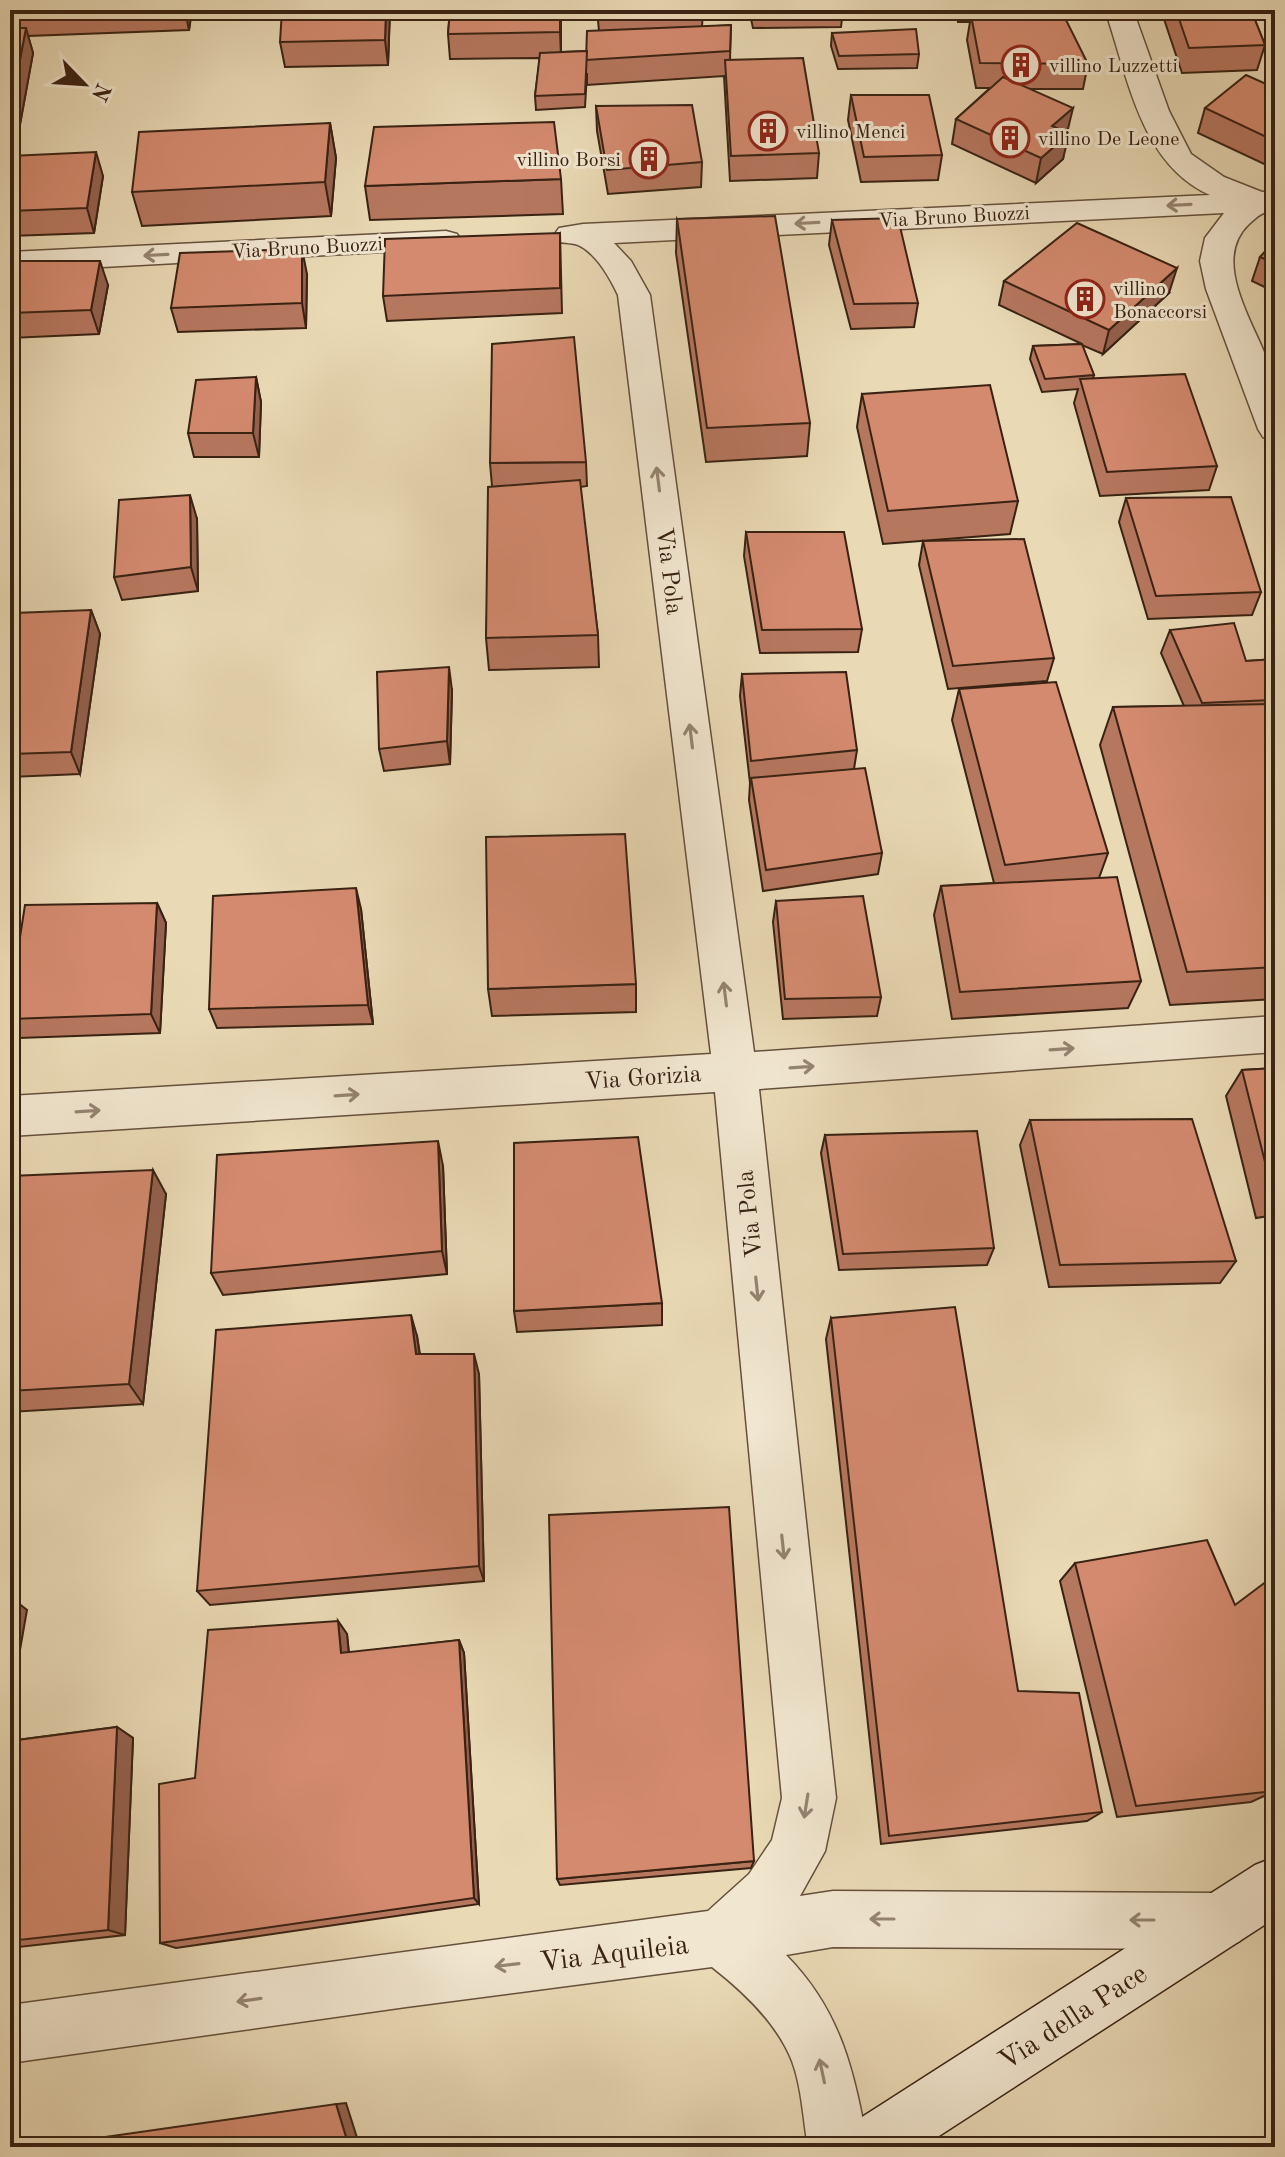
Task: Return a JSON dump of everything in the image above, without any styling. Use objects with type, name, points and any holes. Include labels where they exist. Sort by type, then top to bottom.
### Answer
[{"type":"street","points":[[1119,10],[1166,137],[1180,161],[1214,185],[1266,201]]},
{"type":"street","points":[[1266,201],[1235,220],[1221,238],[1216,261],[1222,289],[1275,429]]},
{"type":"street","name":"Via Bruno Buozzi","points":[[535,236],[1266,201]]},
{"type":"street","name":"Via Pola","points":[[583,234],[608,251],[623,269],[634,295],[735,1072],[809,1798],[797,1851],[769,1894],[720,1938]]},
{"type":"street","name":"Via Bruno Buozzi","points":[[10,262],[472,239]]},
{"type":"street","name":"Via Gorizia","points":[[10,1116],[735,1072],[1275,1034]]},
{"type":"street","name":"Via della Pace","points":[[869,2147],[1275,1885]]},
{"type":"street","name":"Via Aquileia","points":[[10,2034],[406,1978],[720,1938],[833,1919],[1220,1921]]},
{"type":"street","points":[[720,1938],[761,1968],[790,2002],[818,2052],[838,2147]]},
{"type":"path","points":[[1255,2147],[1275,2133]]},
{"type":"building","points":[[282,10],[386,10],[385,40],[280,42]]},
{"type":"building","points":[[450,10],[560,10],[560,32],[448,34]]},
{"type":"building","points":[[1176,10],[1251,10],[1265,45],[1189,48]]},
{"type":"building","points":[[971,15],[1064,16],[1088,64],[980,63]]},
{"type":"building","points":[[731,25],[730,51],[586,60],[587,31]]},
{"type":"building","points":[[10,28],[26,28],[10,111]]},
{"type":"building","points":[[916,29],[919,54],[839,56],[832,33]]},
{"type":"building","points":[[587,51],[585,94],[535,96],[540,53]]},
{"type":"building","name":"villino Menci","points":[[803,58],[819,153],[731,156],[725,60]]},
{"type":"building","points":[[1246,75],[1275,88],[1275,141],[1205,108]]},
{"type":"building","points":[[1003,77],[1073,108],[1052,126],[1069,134],[1041,158],[956,119]]},
{"type":"building","points":[[851,95],[929,95],[942,155],[864,157]]},
{"type":"building","points":[[692,105],[702,162],[607,170],[596,106]]},
{"type":"building","points":[[554,122],[561,179],[365,186],[374,127]]},
{"type":"building","points":[[330,123],[325,182],[132,192],[139,132]]},
{"type":"building","points":[[96,152],[87,208],[10,211],[10,156]]},
{"type":"building","points":[[775,216],[810,423],[707,428],[677,219]]},
{"type":"building","points":[[898,218],[918,303],[854,304],[832,220]]},
{"type":"building","points":[[1077,223],[1177,268],[1109,330],[1004,281]]},
{"type":"building","points":[[560,233],[560,288],[383,296],[385,239]]},
{"type":"building","points":[[1275,241],[1275,263],[1260,257]]},
{"type":"building","points":[[302,249],[302,303],[171,308],[180,253]]},
{"type":"building","points":[[10,261],[100,261],[91,310],[10,313]]},
{"type":"building","points":[[574,337],[586,462],[490,463],[492,344]]},
{"type":"building","points":[[1082,344],[1094,375],[1045,379],[1033,346]]},
{"type":"building","points":[[1185,374],[1217,466],[1107,472],[1080,379]]},
{"type":"building","points":[[256,377],[253,433],[188,433],[196,380]]},
{"type":"building","points":[[990,385],[1018,501],[888,511],[862,394]]},
{"type":"building","points":[[580,480],[598,635],[486,638],[488,487]]},
{"type":"building","points":[[190,495],[191,567],[114,577],[119,500]]},
{"type":"building","points":[[1231,497],[1261,592],[1156,596],[1126,498]]},
{"type":"building","points":[[746,532],[844,532],[862,629],[762,630]]},
{"type":"building","points":[[1024,539],[1054,658],[953,666],[923,541]]},
{"type":"building","points":[[91,610],[71,752],[10,754],[10,634],[14,613]]},
{"type":"building","points":[[1234,623],[1246,661],[1275,659],[1275,700],[1202,703],[1170,630]]},
{"type":"building","points":[[449,667],[447,741],[379,749],[377,672]]},
{"type":"building","points":[[846,672],[857,750],[751,761],[742,674]]},
{"type":"building","points":[[1056,682],[1108,853],[1005,865],[959,689]]},
{"type":"building","points":[[1275,704],[1275,967],[1187,972],[1113,707]]},
{"type":"building","points":[[865,768],[882,853],[766,870],[751,778]]},
{"type":"building","points":[[625,834],[636,984],[488,989],[486,837]]},
{"type":"building","points":[[1117,877],[1141,981],[960,992],[941,886]]},
{"type":"building","points":[[356,888],[368,1005],[209,1009],[213,896]]},
{"type":"building","points":[[863,896],[881,997],[785,999],[776,901]]},
{"type":"building","points":[[157,903],[151,1014],[10,1019],[25,905]]},
{"type":"building","points":[[1275,1068],[1275,1194],[1273,1194],[1242,1070]]},
{"type":"building","points":[[1192,1119],[1236,1261],[1060,1265],[1030,1120]]},
{"type":"building","points":[[977,1131],[994,1248],[843,1254],[825,1135]]},
{"type":"building","points":[[638,1137],[662,1303],[514,1311],[514,1143]]},
{"type":"building","points":[[438,1141],[442,1251],[211,1273],[217,1155]]},
{"type":"building","points":[[153,1170],[129,1384],[10,1391],[10,1176]]},
{"type":"building","points":[[955,1307],[1018,1691],[1079,1693],[1102,1812],[889,1836],[831,1318]]},
{"type":"building","points":[[411,1315],[416,1354],[474,1354],[479,1566],[197,1591],[216,1330]]},
{"type":"building","points":[[729,1507],[754,1861],[557,1879],[549,1515]]},
{"type":"building","points":[[1207,1540],[1235,1605],[1275,1575],[1275,1791],[1136,1806],[1075,1563]]},
{"type":"building","points":[[338,1621],[341,1653],[459,1640],[474,1898],[160,1943],[159,1784],[195,1778],[208,1630]]},
{"type":"building","points":[[117,1727],[108,1930],[10,1941],[10,1741]]},
{"type":"building","points":[[336,2104],[349,2147],[35,2147]]},
{"type":"place","name":"villino Luzzetti","points":[[1021,65]]},
{"type":"place","name":"villino Menci","points":[[768,131]]},
{"type":"place","name":"villino De Leone","points":[[1010,138]]},
{"type":"place","name":"villino Borsi","points":[[649,159]]},
{"type":"place","name":"villino Bonaccorsi","points":[[1085,299]]}]
